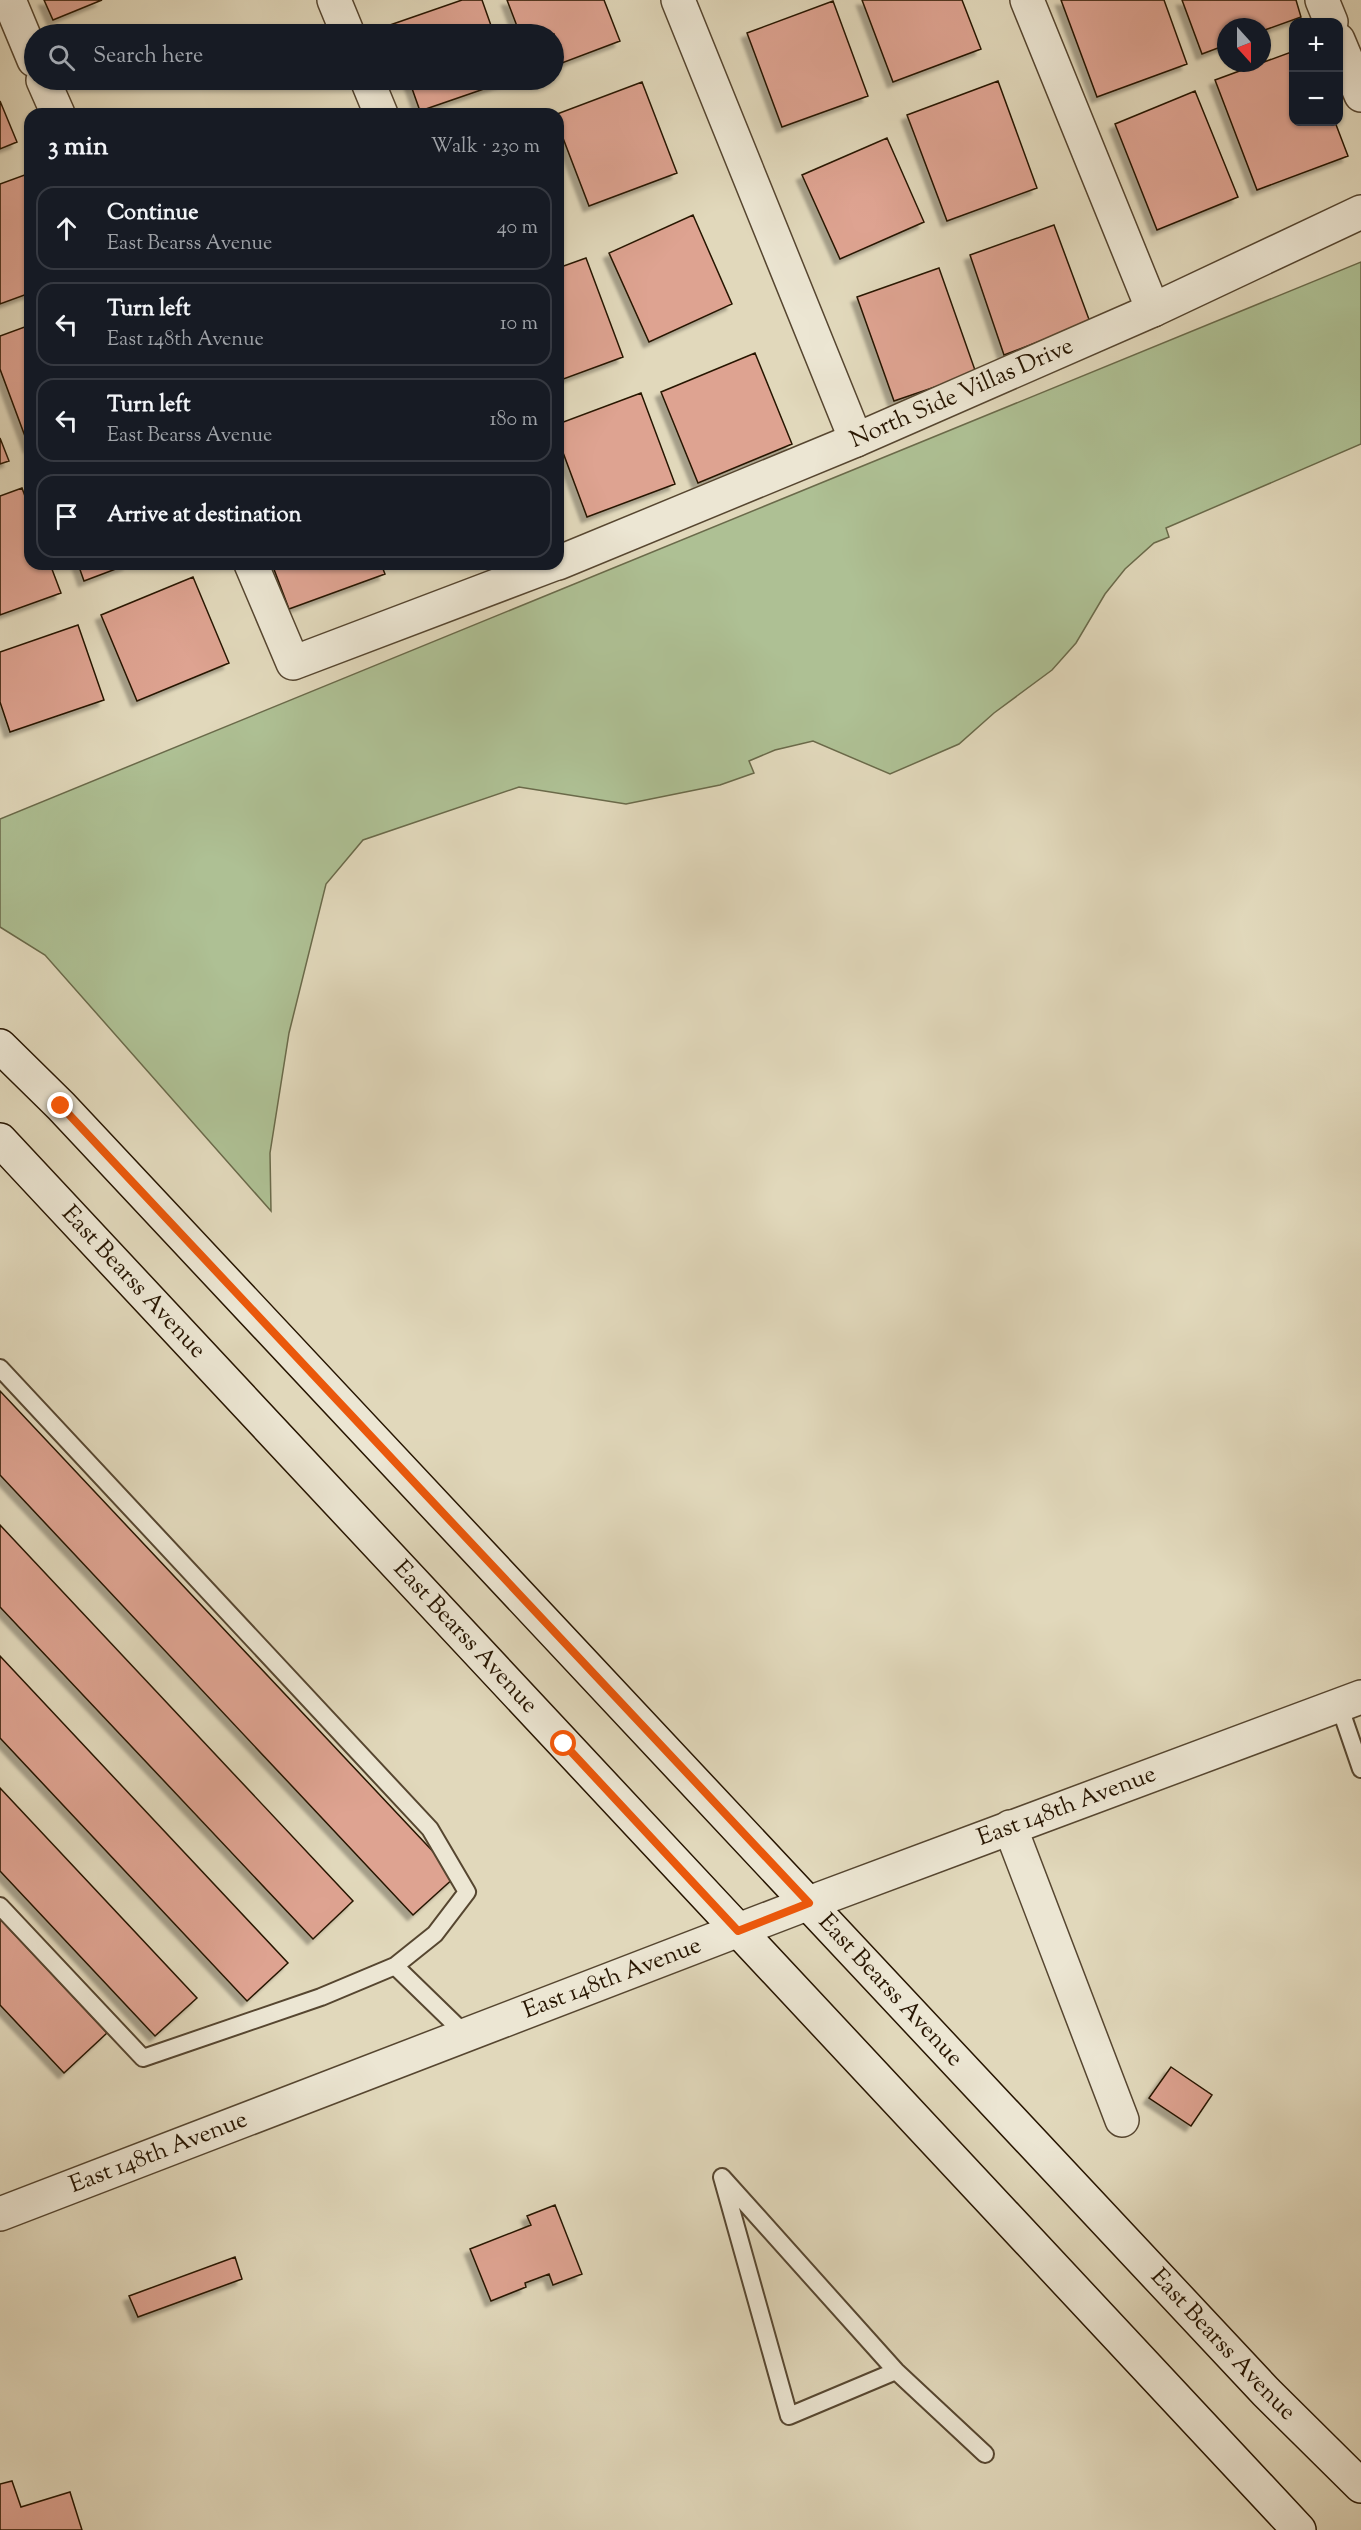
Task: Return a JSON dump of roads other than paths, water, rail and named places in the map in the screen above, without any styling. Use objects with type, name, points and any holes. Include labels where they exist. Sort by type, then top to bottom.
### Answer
[{"type":"street","points":[[9,0],[24,36]]},
{"type":"street","points":[[334,0],[344,24]]},
{"type":"street","points":[[678,0],[856,440]]},
{"type":"street","points":[[1027,0],[1153,310]]},
{"type":"street","points":[[1322,0],[1329,18]]},
{"type":"street","points":[[1343,52],[1361,95]]},
{"type":"street","points":[[47,90],[55,108]]},
{"type":"street","points":[[371,90],[379,108]]},
{"type":"street","name":"North Side Villas Drive","points":[[564,555],[856,440],[1153,310],[1361,212]]},
{"type":"street","name":"North Side Villas Drive","points":[[254,570],[293,663],[526,570]]},
{"type":"street","name":"East Bearss Avenue","points":[[0,1046],[61,1106],[1266,2392],[1361,2486]]},
{"type":"street","name":"East Bearss Avenue","points":[[0,1140],[1299,2530]]},
{"type":"street","name":"East 148th Avenue","points":[[0,2214],[809,1903],[1350,1701]]},
{"type":"street","points":[[1010,1827],[1122,2120]]},
{"type":"lane","points":[[0,1368],[430,1829],[467,1892],[435,1934],[396,1966],[321,1997],[143,2058],[0,1906]]},
{"type":"lane","points":[[1350,1701],[1361,1769]]},
{"type":"lane","points":[[396,1966],[466,2035]]},
{"type":"lane","points":[[897,2371],[789,2416],[722,2177],[897,2371],[985,2454]]}]
